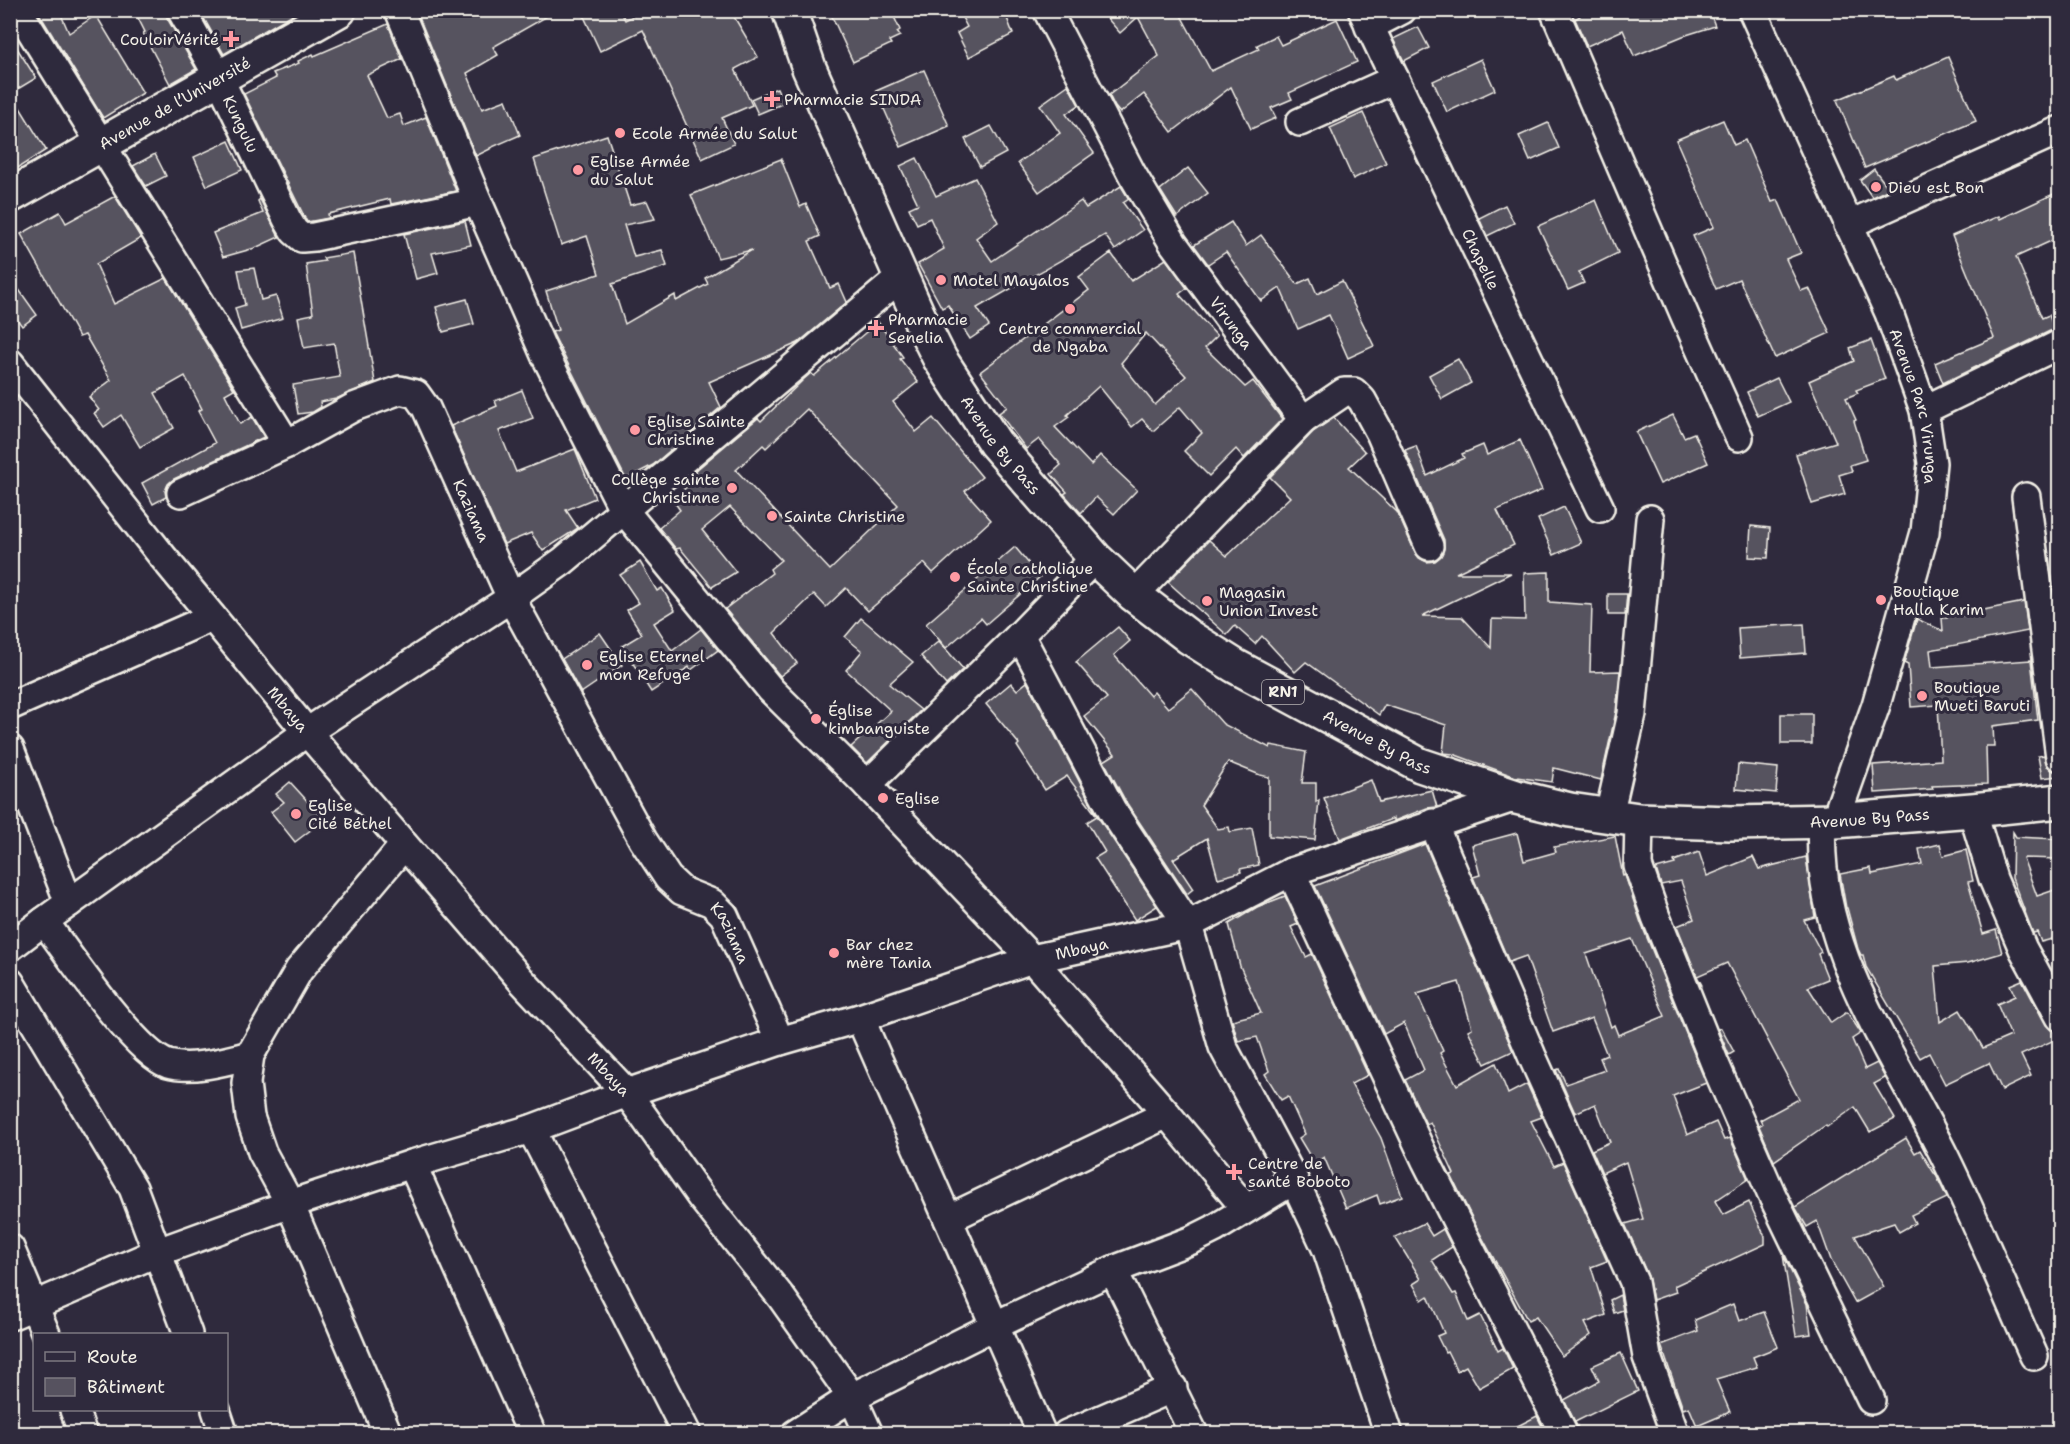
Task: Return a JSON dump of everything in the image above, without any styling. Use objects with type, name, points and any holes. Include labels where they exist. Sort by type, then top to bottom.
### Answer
[{"type":"main road","name":"Avenue de l’Université","points":[[10,196],[339,10]]},
{"type":"main road","name":"RN1","points":[[767,10],[809,68]]},
{"type":"main road","name":"RN1","points":[[789,10],[809,68]]},
{"type":"main road","name":"Avenue By Pass","points":[[809,68],[918,315],[940,359],[995,443],[1095,558],[1134,595],[1188,637],[1235,666],[1420,765],[1516,797],[1570,810],[1624,817],[1731,823],[1828,821],[2060,801]]},
{"type":"street","points":[[18,10],[287,444],[181,493]]},
{"type":"street","name":"Kungulu","points":[[181,10],[219,78],[286,219],[302,238],[478,202]]},
{"type":"street","points":[[399,10],[478,202],[545,355],[623,509],[771,690],[867,785],[1032,959],[1246,1209]]},
{"type":"street","name":"Virunga","points":[[1047,10],[1132,174],[1173,243],[1302,420]]},
{"type":"street","points":[[1365,19],[1402,10]]},
{"type":"street","points":[[1554,10],[1739,437]]},
{"type":"street","name":"Avenue Parc Virunga","points":[[1752,10],[1889,313],[1924,410],[1932,463],[1925,532],[1876,705],[1828,821],[1820,850],[1828,903],[1847,969],[1901,1077],[1945,1157],[2034,1356]]},
{"type":"street","name":"Chapelle","points":[[1365,19],[1600,508]]},
{"type":"street","points":[[1300,122],[1395,79]]},
{"type":"street","points":[[1848,225],[2060,130]]},
{"type":"street","points":[[10,948],[44,921],[307,732],[511,598],[563,561],[902,277]]},
{"type":"street","points":[[1924,410],[2060,344]]},
{"type":"street","name":"Mbaya","points":[[10,363],[212,617],[307,732],[522,981],[627,1093],[780,1041],[860,1018],[1032,959],[1188,926],[1291,872],[1516,797]]},
{"type":"street","name":"Kaziama","points":[[287,444],[354,407],[400,390],[416,394],[426,408],[511,598],[643,840],[668,878],[682,891],[712,903],[724,915],[780,1041]]},
{"type":"street","points":[[1134,595],[1302,420],[1344,392],[1354,392],[1362,400],[1380,433],[1429,546]]},
{"type":"street","points":[[2026,497],[2060,757]]},
{"type":"street","points":[[1650,519],[1624,817],[1656,918],[1715,1064],[1771,1193],[1871,1400]]},
{"type":"street","points":[[867,785],[1095,558]]},
{"type":"street","points":[[10,706],[212,617]]},
{"type":"street","points":[[1020,635],[1112,810],[1188,926],[1223,1047],[1294,1180],[1327,1250],[1389,1434]]},
{"type":"street","points":[[10,749],[69,903]]},
{"type":"street","points":[[1972,810],[1997,889],[2023,949],[2060,1017]]},
{"type":"street","points":[[1433,824],[1532,1056],[1634,1282],[1647,1357],[1675,1434]]},
{"type":"street","points":[[388,1434],[290,1204],[262,1152],[250,1117],[246,1083],[250,1055],[299,970],[404,845]]},
{"type":"street","points":[[1291,872],[1426,1161],[1564,1434]]},
{"type":"street","points":[[44,921],[131,1035],[160,1059],[168,1064],[217,1064],[250,1055]]},
{"type":"street","points":[[10,982],[133,1188],[187,1333]]},
{"type":"street","points":[[860,1018],[1042,1434]]},
{"type":"street","points":[[10,1316],[158,1252],[290,1204],[412,1164],[531,1129],[627,1093],[700,1196],[781,1297],[852,1397],[869,1434]]},
{"type":"street","points":[[948,1219],[1167,1114]]},
{"type":"street","points":[[531,1129],[687,1434]]},
{"type":"street","points":[[412,1164],[532,1434]]},
{"type":"street","points":[[795,1434],[852,1397],[996,1325],[1113,1270],[1192,1240],[1294,1180]]},
{"type":"street","points":[[10,1248],[45,1333]]},
{"type":"street","points":[[1113,1270],[1194,1434]]},
{"type":"street","points":[[1067,1434],[1173,1388]]},
{"type":"street","points":[[74,1411],[83,1434]]},
{"type":"street","points":[[216,1411],[224,1434]]},
{"type":"building","points":[[37,10],[59,10],[69,33],[96,15],[143,93],[103,118]]},
{"type":"building","points":[[134,10],[165,10],[167,18],[196,69],[170,84],[143,33],[145,32]]},
{"type":"building","points":[[206,10],[300,10],[224,54],[201,13]]},
{"type":"building","points":[[416,10],[558,10],[493,47],[498,55],[467,73],[482,109],[506,100],[520,135],[476,156]]},
{"type":"building","points":[[581,10],[620,10],[625,20],[645,10],[730,10],[758,57],[735,69],[752,105],[722,118],[734,144],[702,159],[643,30],[600,51]]},
{"type":"building","points":[[829,10],[891,10],[900,30],[897,32],[900,36],[889,41],[891,44],[853,62]]},
{"type":"building","points":[[958,10],[1004,10],[1013,34],[969,57],[957,33],[967,27]]},
{"type":"building","points":[[1100,10],[1178,10],[1211,71],[1259,49],[1257,45],[1276,36],[1281,45],[1337,19],[1357,62],[1289,93],[1292,99],[1271,108],[1276,118],[1251,129],[1231,87],[1172,132],[1144,94],[1120,113],[1115,107],[1109,95],[1159,56],[1138,17],[1120,33]]},
{"type":"building","points":[[1577,10],[1709,10],[1715,26],[1634,56],[1623,30],[1587,46],[1575,19],[1580,16]]},
{"type":"building","points":[[388,24],[402,59],[367,75],[387,118],[400,114],[404,126],[426,117],[456,191],[391,204],[390,199],[328,214],[329,218],[307,222],[244,94],[276,78],[273,73]]},
{"type":"building","points":[[1418,27],[1429,48],[1404,61],[1393,39]]},
{"type":"building","points":[[10,37],[36,78],[11,93],[46,150],[10,173]]},
{"type":"building","points":[[1948,57],[1976,121],[1865,168],[1837,100],[1894,76],[1896,80]]},
{"type":"building","points":[[1481,59],[1495,90],[1447,112],[1433,81]]},
{"type":"building","points":[[924,70],[949,126],[901,147],[876,91]]},
{"type":"building","points":[[1068,85],[1079,105],[1066,114],[1094,153],[1039,192],[1018,163],[1060,133],[1040,105]]},
{"type":"building","points":[[777,88],[784,103],[758,114],[751,99]]},
{"type":"building","points":[[1363,113],[1386,163],[1353,179],[1330,128]]},
{"type":"building","points":[[1723,120],[1734,145],[1745,140],[1772,202],[1778,200],[1801,253],[1786,259],[1801,291],[1809,288],[1830,333],[1775,358],[1739,279],[1716,289],[1693,236],[1714,227],[1676,140]]},
{"type":"building","points":[[1548,123],[1559,148],[1530,161],[1519,136]]},
{"type":"building","points":[[991,126],[1006,153],[980,167],[965,139]]},
{"type":"building","points":[[607,135],[630,205],[647,201],[655,219],[624,225],[634,257],[662,250],[667,266],[612,284],[625,324],[675,295],[676,301],[708,284],[705,278],[752,250],[718,258],[691,195],[781,159],[800,207],[806,204],[820,236],[809,241],[830,288],[839,284],[847,302],[798,343],[709,382],[721,407],[653,465],[626,479],[552,332],[558,330],[546,291],[599,274],[587,236],[561,245],[534,159]]},
{"type":"building","points":[[229,141],[242,170],[207,186],[194,157]]},
{"type":"building","points":[[155,154],[166,176],[146,186],[133,166]]},
{"type":"building","points":[[917,158],[936,196],[975,178],[998,222],[976,238],[992,261],[1081,201],[1086,208],[1121,186],[1129,199],[1123,203],[1143,230],[1115,250],[1105,235],[977,308],[989,326],[970,339],[948,305],[942,308],[918,264],[944,249],[930,218],[917,224],[909,208],[918,204],[900,166]]},
{"type":"building","points":[[1188,168],[1208,193],[1177,217],[1160,190]]},
{"type":"building","name":"Dieu est Bon","points":[[1874,169],[1889,189],[1872,197],[1860,180]]},
{"type":"building","points":[[2060,191],[2060,237],[2016,257],[2042,318],[2049,315],[2054,329],[1943,383],[1935,363],[1994,338],[1952,236],[1999,216],[2000,219]]},
{"type":"building","points":[[115,196],[141,238],[96,264],[114,304],[166,278],[234,389],[225,394],[240,424],[252,417],[264,437],[174,479],[168,484],[165,491],[166,497],[153,504],[142,483],[215,443],[198,411],[202,409],[185,376],[155,393],[174,428],[140,447],[121,415],[104,427],[94,413],[99,410],[89,397],[111,380],[85,335],[79,337],[21,234],[60,212],[66,223]]},
{"type":"building","points":[[260,199],[279,237],[255,248],[223,257],[213,233],[263,213],[258,201]]},
{"type":"building","points":[[1596,200],[1618,253],[1579,272],[1584,283],[1568,290],[1538,226]]},
{"type":"building","points":[[1505,205],[1514,223],[1487,236],[1479,218]]},
{"type":"building","points":[[465,221],[471,245],[432,253],[438,273],[416,279],[404,234]]},
{"type":"building","points":[[1231,222],[1246,246],[1261,235],[1297,284],[1310,278],[1317,294],[1342,281],[1374,346],[1348,358],[1329,315],[1298,329],[1280,288],[1261,301],[1226,252],[1208,264],[1194,245]]},
{"type":"building","points":[[353,253],[375,382],[336,399],[320,402],[321,407],[313,412],[298,414],[293,385],[340,377],[334,343],[304,348],[298,317],[313,314],[306,264],[325,261],[323,258]]},
{"type":"building","points":[[1111,253],[1131,281],[1166,259],[1187,288],[1179,294],[1217,336],[1205,348],[1245,387],[1253,381],[1282,419],[1244,458],[1236,449],[1209,476],[1184,451],[1202,433],[1180,407],[1153,431],[1142,419],[1132,427],[1099,386],[1067,415],[1069,417],[1055,427],[1091,465],[1100,455],[1137,490],[1114,514],[1096,497],[1081,513],[1064,494],[1067,492],[1051,474],[1061,465],[1039,439],[1026,449],[999,413],[1007,407],[980,372],[1089,290],[1079,277]],"holes":[[[1146,333],[1186,376],[1155,405],[1121,363]]]},
{"type":"building","points":[[254,268],[261,300],[276,296],[283,318],[241,330],[235,308],[245,305],[238,270]]},
{"type":"building","points":[[10,277],[37,315],[22,326],[10,310]]},
{"type":"building","points":[[467,299],[474,324],[443,332],[436,307]]},
{"type":"building","points":[[878,322],[903,357],[900,359],[918,382],[893,402],[916,432],[933,418],[982,477],[965,491],[991,520],[933,573],[924,563],[868,611],[846,588],[826,607],[814,594],[774,633],[797,663],[780,676],[725,609],[772,573],[770,569],[781,560],[730,507],[702,530],[736,572],[712,587],[680,548],[676,549],[659,528],[680,510],[672,499],[700,476],[695,471],[758,418],[761,421],[811,373],[814,376]],"holes":[[[807,409],[898,505],[830,570],[736,470],[763,445],[766,448]]]},
{"type":"building","points":[[1871,340],[1885,379],[1856,390],[1858,393],[1846,398],[1856,420],[1854,421],[1866,460],[1850,465],[1852,471],[1839,475],[1845,494],[1812,504],[1796,454],[1836,442],[1809,381],[1854,361],[1850,348]]},
{"type":"building","points":[[1458,359],[1471,383],[1442,399],[1429,375]]},
{"type":"building","points":[[1777,378],[1789,402],[1758,416],[1747,392]]},
{"type":"building","points":[[522,390],[533,418],[499,431],[516,472],[575,449],[595,498],[566,510],[578,528],[543,551],[531,533],[504,544],[451,426],[497,406],[495,401]]},
{"type":"building","points":[[1673,415],[1684,437],[1694,433],[1708,463],[1660,484],[1636,432]]},
{"type":"building","points":[[1334,418],[1365,452],[1349,467],[1397,512],[1415,552],[1419,558],[1427,562],[1435,561],[1441,556],[1444,540],[1405,450],[1416,446],[1427,476],[1464,458],[1462,454],[1483,445],[1487,455],[1520,440],[1542,490],[1497,510],[1514,545],[1456,573],[1511,573],[1422,616],[1462,617],[1491,648],[1492,619],[1525,620],[1524,573],[1549,572],[1549,602],[1592,605],[1590,672],[1620,671],[1616,712],[1601,780],[1554,768],[1552,782],[1516,777],[1453,754],[1443,753],[1446,725],[1385,705],[1379,715],[1306,662],[1295,672],[1262,636],[1255,644],[1235,626],[1227,635],[1168,582],[1209,540],[1227,556],[1290,497],[1270,477],[1313,432]]},
{"type":"building","points":[[1564,507],[1581,543],[1554,555],[1538,519]]},
{"type":"building","points":[[1751,526],[1770,528],[1768,558],[1749,557]]},
{"type":"building","points":[[1015,547],[1040,577],[986,624],[981,618],[946,648],[926,624]]},
{"type":"building","points":[[640,562],[657,591],[662,588],[675,610],[654,623],[672,651],[701,629],[718,650],[691,670],[689,667],[651,692],[622,646],[642,634],[627,610],[639,603],[620,575]]},
{"type":"building","points":[[1608,594],[1627,594],[1625,615],[1608,615]]},
{"type":"building","points":[[2024,602],[2028,631],[1930,650],[1932,667],[2031,660],[2038,720],[1993,726],[1994,746],[1986,746],[1987,784],[1932,786],[1933,789],[1875,793],[1873,765],[1941,760],[1938,705],[1911,707],[1908,665],[1904,663],[1917,619],[1943,631],[1942,618],[1947,618],[1947,616],[1979,615],[1978,611]]},
{"type":"building","points":[[861,618],[913,662],[889,684],[921,710],[867,763],[851,747],[891,711],[846,670],[862,651],[845,637]]},
{"type":"building","points":[[1804,624],[1806,653],[1740,658],[1738,628]]},
{"type":"building","points":[[1118,627],[1130,641],[1114,655],[1150,696],[1154,692],[1168,708],[1192,689],[1223,724],[1270,748],[1271,745],[1306,752],[1302,783],[1316,783],[1316,802],[1319,800],[1315,840],[1269,836],[1269,777],[1228,762],[1201,805],[1218,829],[1229,827],[1230,832],[1252,828],[1259,865],[1240,869],[1241,872],[1218,878],[1207,838],[1173,859],[1193,889],[1187,894],[1126,802],[1104,761],[1115,754],[1084,716],[1107,698],[1076,662]]},
{"type":"building","name":"Eglise Eternel mon Refuge","points":[[600,633],[622,665],[581,693],[562,659]]},
{"type":"building","points":[[939,641],[963,669],[946,685],[921,656]]},
{"type":"building","points":[[1027,682],[1098,817],[1157,906],[1135,920],[1095,858],[1105,852],[1087,822],[1097,816],[1067,776],[1045,790],[1017,746],[1019,744],[986,704],[1011,683],[1017,690]]},
{"type":"building","points":[[1781,714],[1812,714],[1812,744],[1781,744]]},
{"type":"building","points":[[2044,755],[2047,766],[2058,772],[2058,776],[2042,778],[2038,756]]},
{"type":"building","points":[[1738,764],[1778,768],[1776,793],[1736,789]]},
{"type":"building","points":[[1371,780],[1379,802],[1432,790],[1437,807],[1427,808],[1394,821],[1394,818],[1340,839],[1324,798]]},
{"type":"building","name":"Eglise Cité Béthel","points":[[290,782],[321,816],[310,827],[312,829],[295,842],[271,812],[284,802],[276,794]]},
{"type":"building","points":[[2013,832],[2016,837],[2060,839],[2060,859],[2023,858],[2037,896],[2060,888],[2060,937],[2041,942],[2037,932],[2033,933],[2012,878]]},
{"type":"building","points":[[1517,833],[1524,861],[1556,852],[1554,847],[1615,836],[1623,876],[1625,875],[1641,923],[1706,1083],[1673,1096],[1687,1135],[1716,1122],[1724,1140],[1730,1138],[1748,1179],[1715,1201],[1723,1215],[1749,1202],[1765,1237],[1765,1244],[1674,1286],[1676,1292],[1653,1300],[1648,1276],[1625,1224],[1643,1219],[1626,1162],[1602,1173],[1592,1150],[1610,1142],[1595,1104],[1575,1113],[1556,1070],[1559,1069],[1566,1084],[1605,1070],[1600,1058],[1607,1055],[1592,1018],[1553,1032],[1526,956],[1509,962],[1473,877],[1480,875],[1472,845]],"holes":[[[1632,939],[1665,1016],[1618,1035],[1614,1025],[1611,1027],[1586,954]]]},
{"type":"building","points":[[1425,844],[1513,1051],[1485,1064],[1468,1030],[1472,1028],[1459,982],[1417,994],[1443,1051],[1440,1053],[1457,1085],[1496,1063],[1508,1094],[1527,1084],[1542,1117],[1531,1121],[1554,1166],[1563,1162],[1607,1261],[1591,1267],[1606,1315],[1585,1323],[1591,1335],[1562,1356],[1536,1317],[1528,1321],[1476,1226],[1451,1175],[1454,1174],[1430,1122],[1426,1124],[1405,1080],[1424,1070],[1404,1023],[1384,1034],[1315,886]]},
{"type":"building","points":[[1940,844],[1943,856],[1966,850],[1973,881],[1968,882],[1983,934],[1996,930],[2002,953],[1968,963],[1935,966],[1940,1022],[1960,1010],[1983,1048],[2011,1036],[1997,1004],[2015,996],[2010,985],[2022,980],[2046,1025],[2056,1032],[2059,1038],[2021,1055],[2031,1076],[2002,1090],[1989,1063],[1945,1084],[1929,1053],[1920,1058],[1866,967],[1846,908],[1840,874],[1871,868],[1872,874],[1922,864],[1919,849]]},
{"type":"building","points":[[1699,852],[1707,876],[1753,857],[1759,869],[1806,857],[1815,917],[1804,920],[1821,952],[1818,954],[1828,979],[1808,987],[1831,1023],[1847,1012],[1861,1033],[1852,1039],[1865,1069],[1877,1063],[1885,1078],[1874,1084],[1895,1119],[1870,1132],[1855,1107],[1774,1161],[1759,1126],[1762,1124],[1760,1120],[1799,1099],[1727,963],[1697,976],[1677,926],[1694,919],[1681,881],[1661,885],[1656,869],[1675,864],[1674,861]]},
{"type":"building","points":[[1285,896],[1298,924],[1291,927],[1306,957],[1312,954],[1368,1075],[1351,1084],[1381,1138],[1402,1196],[1380,1204],[1377,1195],[1346,1208],[1324,1157],[1314,1163],[1299,1138],[1305,1134],[1288,1096],[1281,1100],[1265,1074],[1269,1071],[1257,1037],[1238,1041],[1232,1020],[1261,1013],[1240,966],[1229,924],[1257,907]]},
{"type":"building","points":[[1721,1028],[1734,1052],[1729,1055],[1718,1029]]},
{"type":"building","points":[[1906,1138],[1915,1153],[1920,1150],[1947,1198],[1911,1215],[1915,1223],[1899,1232],[1894,1223],[1855,1236],[1884,1287],[1855,1303],[1831,1260],[1817,1221],[1807,1227],[1795,1207]]},
{"type":"building","points":[[1424,1223],[1432,1236],[1443,1229],[1452,1247],[1432,1260],[1453,1294],[1456,1293],[1468,1321],[1480,1315],[1498,1351],[1503,1348],[1513,1369],[1479,1388],[1466,1366],[1457,1371],[1447,1351],[1445,1352],[1437,1336],[1444,1333],[1428,1296],[1422,1300],[1413,1284],[1421,1279],[1395,1237]]},
{"type":"building","points":[[1783,1255],[1807,1304],[1811,1334],[1796,1336]]},
{"type":"building","points":[[1620,1295],[1623,1310],[1614,1313],[1610,1300]]},
{"type":"building","points":[[1733,1304],[1739,1321],[1764,1312],[1778,1347],[1753,1357],[1757,1367],[1716,1379],[1730,1412],[1697,1426],[1689,1407],[1683,1409],[1661,1345],[1698,1331],[1695,1320]]},
{"type":"building","points":[[1621,1353],[1638,1391],[1575,1422],[1564,1400],[1599,1381],[1592,1366]]},
{"type":"building","points":[[1537,1416],[1546,1434],[1502,1434]]},
{"type":"place","name":"CouloirVérité","points":[[231,39]]},
{"type":"place","name":"Pharmacie SINDA","points":[[772,99]]},
{"type":"place","name":"Ecole Armée du Salut","points":[[620,133]]},
{"type":"place","name":"Eglise Armée du Salut","points":[[578,170]]},
{"type":"place","name":"Dieu est Bon","points":[[1876,187]]},
{"type":"place","name":"Motel Mayalos","points":[[941,280]]},
{"type":"place","name":"Centre commercial de Ngaba","points":[[1070,309]]},
{"type":"place","name":"Pharmacie Senelia","points":[[876,328]]},
{"type":"place","name":"Eglise Sainte Christine","points":[[635,430]]},
{"type":"place","name":"Collège sainte Christinne","points":[[732,488]]},
{"type":"place","name":"Sainte Christine","points":[[772,516]]},
{"type":"place","name":"École catholique Sainte Christine","points":[[955,577]]},
{"type":"place","name":"Boutique Halla Karim","points":[[1881,600]]},
{"type":"place","name":"Magasin Union Invest","points":[[1207,601]]},
{"type":"place","name":"Eglise Eternel mon Refuge","points":[[587,665]]},
{"type":"place","name":"Boutique Mueti Baruti","points":[[1922,696]]},
{"type":"place","name":"Église kimbanguiste","points":[[816,719]]},
{"type":"place","name":"Eglise","points":[[883,798]]},
{"type":"place","name":"Eglise Cité Béthel","points":[[296,814]]},
{"type":"place","name":"Bar chez mère Tania","points":[[834,953]]},
{"type":"place","name":"Centre de santé Boboto","points":[[1234,1172]]}]
